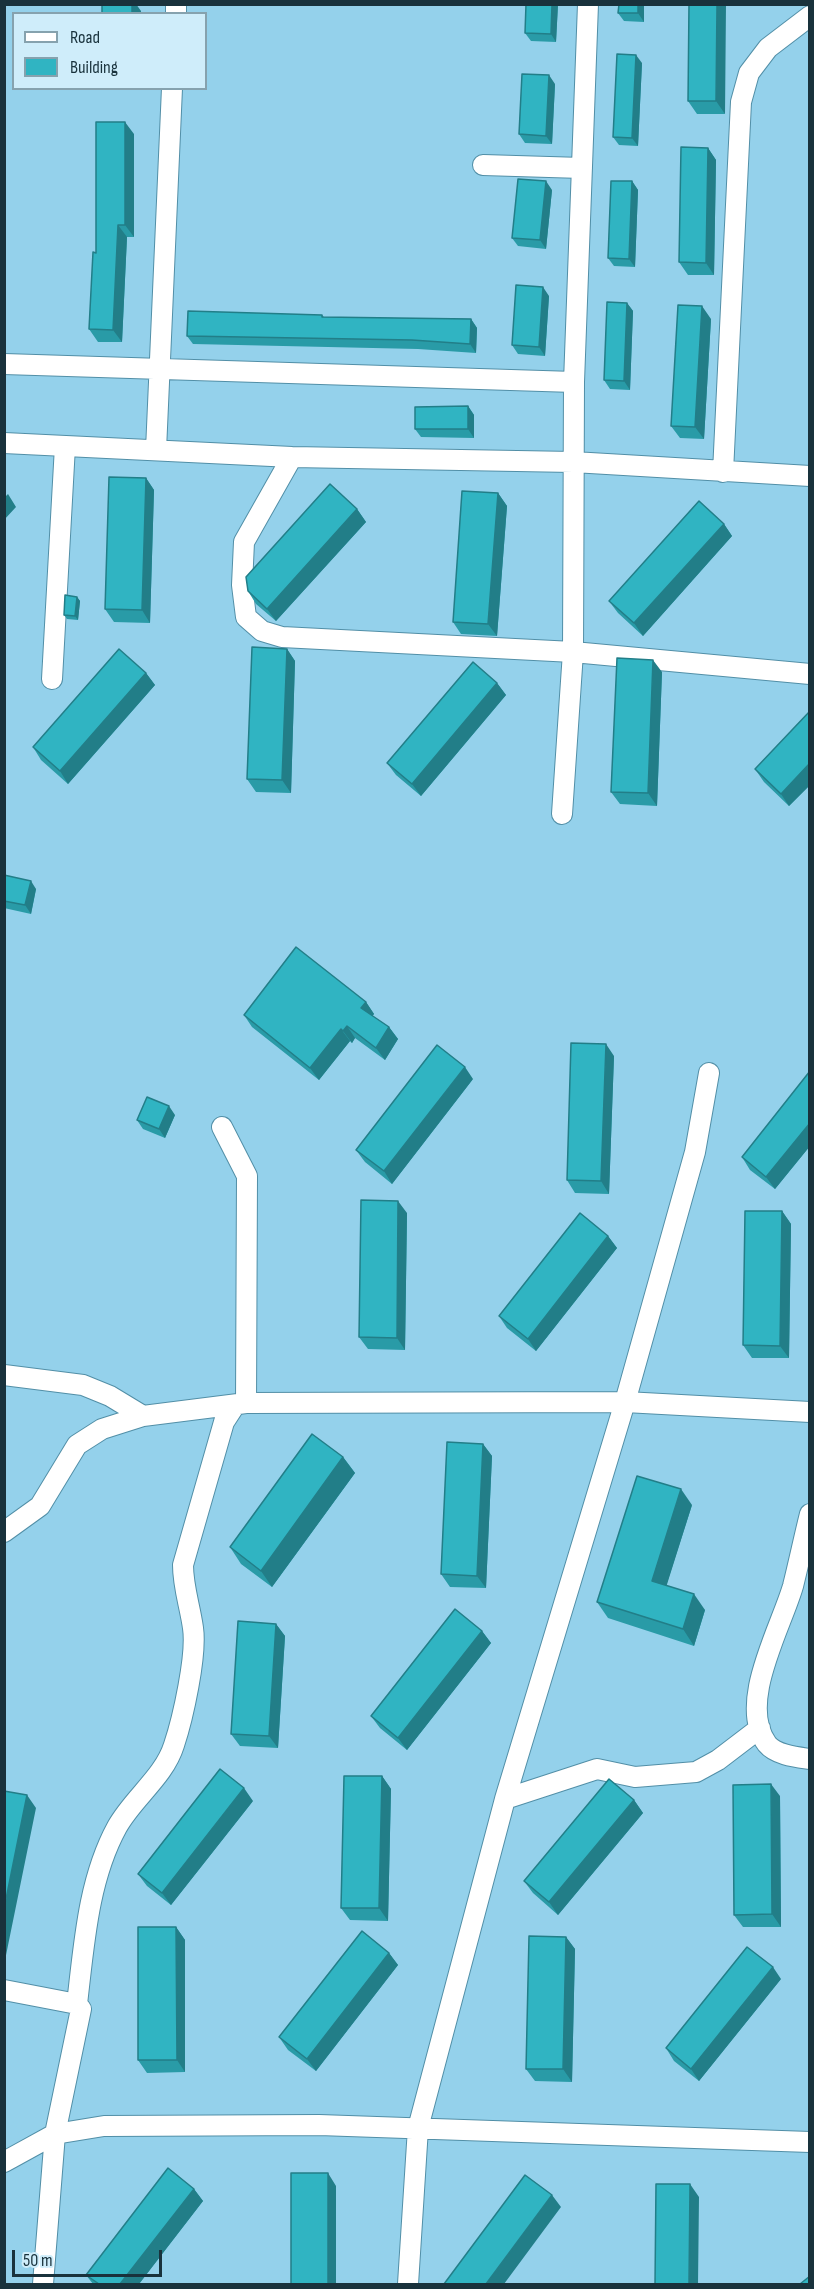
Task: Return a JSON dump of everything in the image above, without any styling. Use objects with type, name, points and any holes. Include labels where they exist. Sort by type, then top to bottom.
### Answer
[{"type":"street","points":[[562,814],[573,652],[574,382],[588,4]]},
{"type":"street","points":[[723,472],[741,102],[749,73],[768,48],[810,16]]},
{"type":"street","points":[[156,450],[172,90]]},
{"type":"street","points":[[483,165],[582,168]]},
{"type":"street","points":[[4,364],[574,382]]},
{"type":"street","points":[[4,443],[292,457],[573,462],[810,476]]},
{"type":"street","points":[[52,679],[65,446]]},
{"type":"street","points":[[292,457],[244,542],[242,585],[246,617],[262,632],[282,637],[573,652],[810,674]]},
{"type":"street","points":[[408,2284],[418,2128],[505,1799],[625,1402],[695,1152],[709,1073]]},
{"type":"street","points":[[77,2004],[86,1929],[103,1858],[118,1826],[159,1772],[174,1747],[193,1653],[193,1629],[183,1584],[183,1565],[224,1422],[240,1404],[247,1176],[222,1127]]},
{"type":"street","points":[[4,1375],[83,1385],[110,1396],[143,1416]]},
{"type":"street","points":[[4,1532],[40,1506],[77,1445],[102,1429],[143,1416],[240,1404],[625,1402],[810,1412]]},
{"type":"street","points":[[810,1514],[793,1586],[761,1674],[758,1703],[759,1728],[768,1745],[784,1754],[810,1759]]},
{"type":"street","points":[[505,1799],[597,1769],[635,1777],[696,1772],[718,1760],[759,1728]]},
{"type":"street","points":[[4,1990],[77,2004],[81,2009],[55,2134],[43,2284]]},
{"type":"street","points":[[4,2162],[55,2134],[104,2126],[319,2125],[810,2142]]},
{"type":"building","points":[[102,4],[132,4],[132,12],[102,12]]},
{"type":"building","points":[[526,4],[552,4],[551,34],[525,33]]},
{"type":"building","points":[[619,4],[638,4],[638,13],[618,13]]},
{"type":"building","points":[[689,4],[717,4],[716,101],[688,101]]},
{"type":"building","points":[[617,54],[636,55],[632,138],[613,137]]},
{"type":"building","points":[[522,74],[549,75],[546,136],[519,134]]},
{"type":"building","points":[[96,122],[125,122],[125,225],[118,225],[113,330],[89,329],[93,252],[96,253]]},
{"type":"building","points":[[681,147],[708,148],[706,263],[679,262]]},
{"type":"building","points":[[518,179],[546,181],[540,240],[512,238]]},
{"type":"building","points":[[611,181],[632,181],[629,259],[608,258]]},
{"type":"building","points":[[516,285],[543,287],[539,347],[512,345]]},
{"type":"building","points":[[607,302],[627,303],[624,381],[604,380]]},
{"type":"building","points":[[678,305],[702,306],[695,427],[671,426]]},
{"type":"building","points":[[188,311],[322,315],[322,317],[471,319],[470,344],[412,340],[187,336]]},
{"type":"building","points":[[468,406],[468,429],[415,429],[415,407]]},
{"type":"building","points":[[109,477],[146,478],[142,610],[105,609]]},
{"type":"building","points":[[330,484],[357,509],[267,609],[248,591],[246,577]]},
{"type":"building","points":[[462,491],[498,493],[488,624],[453,622]]},
{"type":"building","points":[[699,501],[724,524],[634,623],[609,601]]},
{"type":"building","points":[[65,595],[77,597],[75,616],[64,615]]},
{"type":"building","points":[[252,647],[287,649],[282,780],[247,779]]},
{"type":"building","points":[[119,649],[146,673],[60,771],[33,747]]},
{"type":"building","points":[[617,658],[653,660],[648,793],[611,792]]},
{"type":"building","points":[[473,662],[497,683],[412,784],[387,763]]},
{"type":"building","points":[[810,711],[810,763],[781,794],[755,769]]},
{"type":"building","points":[[4,875],[31,881],[25,905],[4,901]]},
{"type":"building","points":[[296,947],[366,1002],[361,1008],[389,1027],[376,1048],[347,1026],[343,1031],[341,1029],[310,1068],[244,1015]]},
{"type":"building","points":[[571,1043],[606,1044],[601,1181],[567,1180]]},
{"type":"building","points":[[437,1045],[465,1067],[384,1171],[356,1150]]},
{"type":"building","points":[[810,1071],[810,1123],[766,1177],[742,1157]]},
{"type":"building","points":[[147,1097],[169,1106],[159,1129],[137,1120]]},
{"type":"building","points":[[361,1200],[398,1201],[397,1338],[359,1337]]},
{"type":"building","points":[[745,1211],[782,1211],[780,1346],[743,1345]]},
{"type":"building","points":[[580,1213],[608,1236],[528,1339],[499,1316]]},
{"type":"building","points":[[312,1434],[343,1457],[261,1571],[230,1547]]},
{"type":"building","points":[[447,1442],[483,1444],[477,1576],[441,1574]]},
{"type":"building","points":[[637,1476],[681,1489],[652,1581],[694,1594],[683,1629],[597,1602]]},
{"type":"building","points":[[455,1609],[482,1631],[398,1738],[371,1716]]},
{"type":"building","points":[[238,1621],[276,1624],[269,1736],[231,1734]]},
{"type":"building","points":[[220,1769],[244,1788],[162,1893],[138,1874]]},
{"type":"building","points":[[344,1776],[382,1776],[379,1908],[341,1908]]},
{"type":"building","points":[[609,1779],[634,1800],[549,1902],[524,1881]]},
{"type":"building","points":[[771,1784],[772,1914],[734,1915],[733,1785]]},
{"type":"building","points":[[4,1791],[27,1795],[4,1909]]},
{"type":"building","points":[[138,1927],[176,1927],[177,2060],[138,2060]]},
{"type":"building","points":[[362,1931],[389,1953],[307,2059],[279,2037]]},
{"type":"building","points":[[529,1936],[566,1937],[563,2069],[526,2069]]},
{"type":"building","points":[[747,1947],[773,1967],[691,2069],[666,2048]]},
{"type":"building","points":[[168,2168],[194,2189],[120,2284],[99,2284],[86,2275]]},
{"type":"building","points":[[291,2173],[328,2173],[328,2284],[291,2284]]},
{"type":"building","points":[[525,2175],[552,2195],[486,2284],[444,2284]]},
{"type":"building","points":[[656,2184],[690,2184],[689,2284],[655,2284]]},
{"type":"building","points":[[810,2276],[810,2284],[800,2284]]}]
